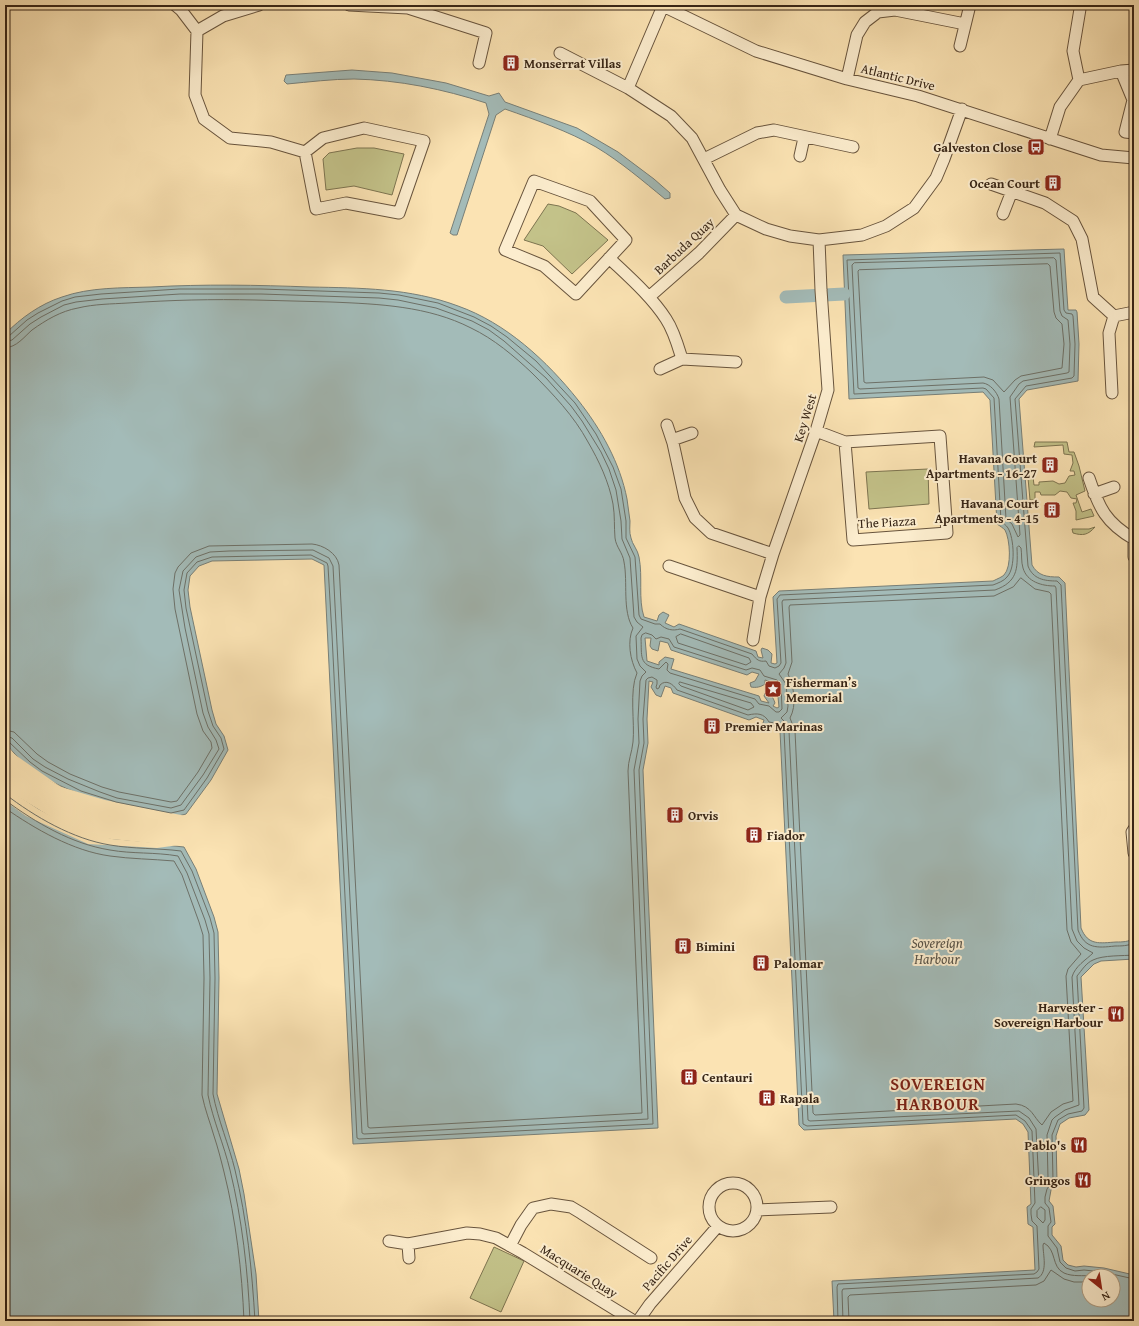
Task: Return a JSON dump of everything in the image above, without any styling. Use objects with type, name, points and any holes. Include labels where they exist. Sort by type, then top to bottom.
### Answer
[{"type":"street","points":[[175,5],[181,10],[197,31],[196,95],[204,119],[230,138],[271,142],[305,152]]},
{"type":"street","points":[[197,31],[223,16],[260,5]]},
{"type":"street","points":[[349,5],[408,6],[486,33],[479,63]]},
{"type":"street","points":[[628,88],[662,5]]},
{"type":"street","name":"Atlantic Drive","points":[[662,5],[756,51],[847,80],[918,96],[962,109],[1101,155],[1134,158]]},
{"type":"street","points":[[960,46],[970,5]]},
{"type":"street","points":[[847,80],[857,35],[876,8],[894,10],[965,24]]},
{"type":"street","points":[[1079,80],[1073,51],[1080,9]]},
{"type":"street","points":[[560,53],[628,88],[671,116],[692,138],[720,190],[736,215],[766,229],[790,236],[819,240],[862,235],[886,226],[914,208],[936,178],[962,109]]},
{"type":"street","points":[[1050,139],[1060,107],[1079,80],[1121,71],[1134,70]]},
{"type":"street","points":[[1121,71],[1133,100],[1126,132],[1134,133]]},
{"type":"street","points":[[364,128],[424,141],[399,213],[346,203],[316,209],[305,152],[323,138],[364,128]]},
{"type":"street","points":[[704,159],[757,134],[774,130],[804,138],[852,147]]},
{"type":"street","points":[[800,156],[804,138]]},
{"type":"street","points":[[534,180],[590,201],[626,240],[609,258],[576,294],[544,266],[505,250],[534,180]]},
{"type":"street","points":[[991,184],[1045,203],[1073,221],[1082,239],[1093,297],[1114,316]]},
{"type":"street","points":[[1003,214],[1012,191]]},
{"type":"street","name":"Barbuda Quay","points":[[649,297],[699,253],[736,215]]},
{"type":"street","name":"Key West","points":[[753,640],[760,597],[773,554],[816,431],[828,390],[819,240]]},
{"type":"street","points":[[609,258],[649,297],[666,319],[682,360]]},
{"type":"street","points":[[1114,316],[1134,312]]},
{"type":"street","points":[[1112,393],[1109,333],[1114,316]]},
{"type":"street","points":[[660,369],[682,360],[736,362]]},
{"type":"street","points":[[667,425],[672,440],[685,498],[695,518],[711,533],[773,554]]},
{"type":"street","name":"The Piazza","points":[[816,431],[845,442],[940,436],[947,533],[854,540],[845,442]]},
{"type":"street","points":[[672,440],[692,433]]},
{"type":"street","points":[[1089,478],[1094,494],[1105,516],[1118,530],[1134,539],[1134,557]]},
{"type":"street","points":[[1094,494],[1114,487]]},
{"type":"street","points":[[669,566],[760,597]]},
{"type":"street","points":[[1134,829],[1132,832],[1134,853]]},
{"type":"street","points":[[735,1183],[741,1184],[748,1188],[753,1194],[757,1202],[757,1210],[755,1217],[746,1228],[732,1231],[718,1226],[710,1213],[710,1205],[712,1197],[716,1191],[722,1186],[735,1183]]},
{"type":"street","points":[[510,1246],[521,1225],[533,1208],[551,1204],[571,1207],[651,1258]]},
{"type":"street","points":[[757,1210],[831,1207]]},
{"type":"street","name":"Pacific Drive","points":[[638,1321],[650,1304],[718,1226]]},
{"type":"street","name":"Macquarie Quay","points":[[389,1241],[408,1244],[467,1233],[480,1234],[496,1238],[634,1321]]},
{"type":"street","points":[[408,1244],[409,1258]]},
{"type":"shaded area","points":[[357,148],[374,148],[404,154],[392,195],[354,186],[326,190],[323,159],[329,153]]},
{"type":"shaded area","points":[[548,204],[559,206],[576,213],[608,240],[572,274],[543,246],[524,240]]},
{"type":"shaded area","points":[[1035,442],[1067,442],[1069,452],[1074,452],[1085,491],[1076,495],[1082,512],[1091,509],[1094,516],[1076,520],[1076,511],[1073,503],[1076,503],[1077,499],[1071,498],[1067,492],[1060,491],[1055,495],[1041,495],[1040,492],[1035,492],[1035,500],[1030,500],[1028,478],[1033,477],[1034,485],[1039,485],[1039,482],[1053,481],[1059,484],[1065,483],[1069,476],[1075,475],[1074,471],[1070,471],[1073,463],[1072,455],[1064,454],[1063,445],[1034,447]]},
{"type":"shaded area","points":[[928,469],[929,504],[869,509],[866,472]]},
{"type":"shaded area","points":[[1095,527],[1090,532],[1083,535],[1073,533],[1072,529],[1089,529]]},
{"type":"shaded area","points":[[494,1247],[524,1261],[501,1312],[470,1298]]},
{"type":"water","points":[[352,70],[392,73],[446,83],[489,96],[499,93],[505,102],[577,128],[618,152],[670,193],[670,198],[665,199],[632,172],[585,141],[552,126],[505,109],[496,115],[457,235],[453,235],[450,233],[489,114],[486,103],[454,93],[388,81],[346,79],[287,84],[284,81],[286,75]]},
{"type":"water","name":"Sovereign Harbour","points":[[1064,249],[1068,310],[1076,310],[1077,312],[1079,344],[1078,381],[1027,390],[1019,399],[1032,565],[1040,574],[1059,577],[1065,583],[1081,928],[1087,938],[1091,941],[1100,943],[1123,942],[1134,938],[1134,959],[1101,961],[1094,964],[1081,977],[1089,1110],[1085,1115],[1069,1118],[1060,1124],[1056,1136],[1057,1182],[1051,1190],[1049,1201],[1053,1206],[1055,1224],[1052,1227],[1052,1235],[1061,1246],[1063,1260],[1068,1265],[1076,1267],[1084,1266],[1104,1268],[1081,1268],[1081,1308],[1121,1308],[1121,1272],[1134,1275],[1134,1321],[834,1321],[832,1281],[1035,1270],[1033,1227],[1028,1224],[1027,1207],[1031,1204],[1028,1132],[1023,1124],[1016,1119],[804,1130],[799,1125],[780,731],[778,727],[771,725],[766,731],[758,730],[758,726],[762,726],[764,720],[756,717],[749,720],[673,693],[671,688],[665,686],[661,697],[656,695],[651,687],[653,682],[649,681],[647,719],[648,743],[643,770],[658,1128],[353,1144],[324,565],[312,559],[212,561],[199,566],[190,576],[188,590],[190,607],[212,710],[216,724],[224,736],[228,750],[211,780],[186,814],[171,818],[77,793],[59,785],[27,765],[5,743],[5,334],[24,317],[46,303],[84,291],[117,288],[191,285],[250,285],[347,288],[403,292],[440,300],[476,313],[509,333],[553,371],[578,400],[602,435],[620,472],[627,499],[630,521],[630,536],[638,554],[640,565],[641,603],[644,617],[657,621],[659,615],[663,612],[669,615],[665,623],[674,627],[679,624],[756,651],[758,657],[763,658],[762,648],[768,650],[772,654],[771,663],[775,664],[777,663],[773,597],[779,591],[993,581],[1004,575],[1007,571],[1009,546],[1007,534],[1005,530],[997,524],[990,400],[983,392],[849,399],[843,255]],"holes":[[[645,638],[651,638],[650,646],[652,649],[658,651],[660,641],[668,643],[671,650],[747,675],[752,672],[759,674],[755,681],[750,683],[751,687],[762,686],[765,684],[765,680],[775,683],[777,687],[779,707],[777,708],[773,706],[775,703],[767,693],[765,693],[764,696],[769,703],[761,701],[759,696],[671,669],[674,659],[665,657],[659,662],[659,665],[647,661]]]},
{"type":"water","points":[[5,789],[65,826],[97,838],[184,847],[196,869],[218,932],[219,978],[217,1094],[239,1169],[244,1194],[256,1274],[259,1321],[5,1321]]},
{"type":"pier","points":[[5,742],[14,754],[61,787],[39,776],[13,755],[5,746]]},
{"type":"pier","points":[[5,787],[38,809],[82,831],[112,839],[179,845],[157,848],[88,844],[26,816],[5,801]]},
{"type":"pier","points":[[61,787],[105,800],[186,816],[171,820],[115,808],[79,796]]},
{"type":"waterway","points":[[786,297],[844,294]]},
{"type":"place","name":"Monserrat Villas","points":[[511,63]]},
{"type":"place","name":"Galveston Close","points":[[1036,147]]},
{"type":"place","name":"Ocean Court","points":[[1053,183]]},
{"type":"place","name":"Havana Court Apartments - 16-27","points":[[1050,465]]},
{"type":"place","name":"Havana Court Apartments - 4-15","points":[[1052,510]]},
{"type":"place","name":"Fisherman’s Memorial","points":[[773,689]]},
{"type":"place","name":"Premier Marinas","points":[[712,726]]},
{"type":"place","name":"Orvis","points":[[675,815]]},
{"type":"place","name":"Fiador","points":[[754,835]]},
{"type":"place","name":"Bimini","points":[[683,946]]},
{"type":"place","name":"Palomar","points":[[761,963]]},
{"type":"place","name":"Harvester - Sovereign Harbour","points":[[1116,1014]]},
{"type":"place","name":"Centauri","points":[[689,1077]]},
{"type":"place","name":"Rapala","points":[[767,1098]]},
{"type":"place","name":"Pablo's","points":[[1079,1145]]},
{"type":"place","name":"Gringos","points":[[1083,1180]]},
{"type":"district","name":"SOVEREIGN HARBOUR","points":[[938,1093]]}]
